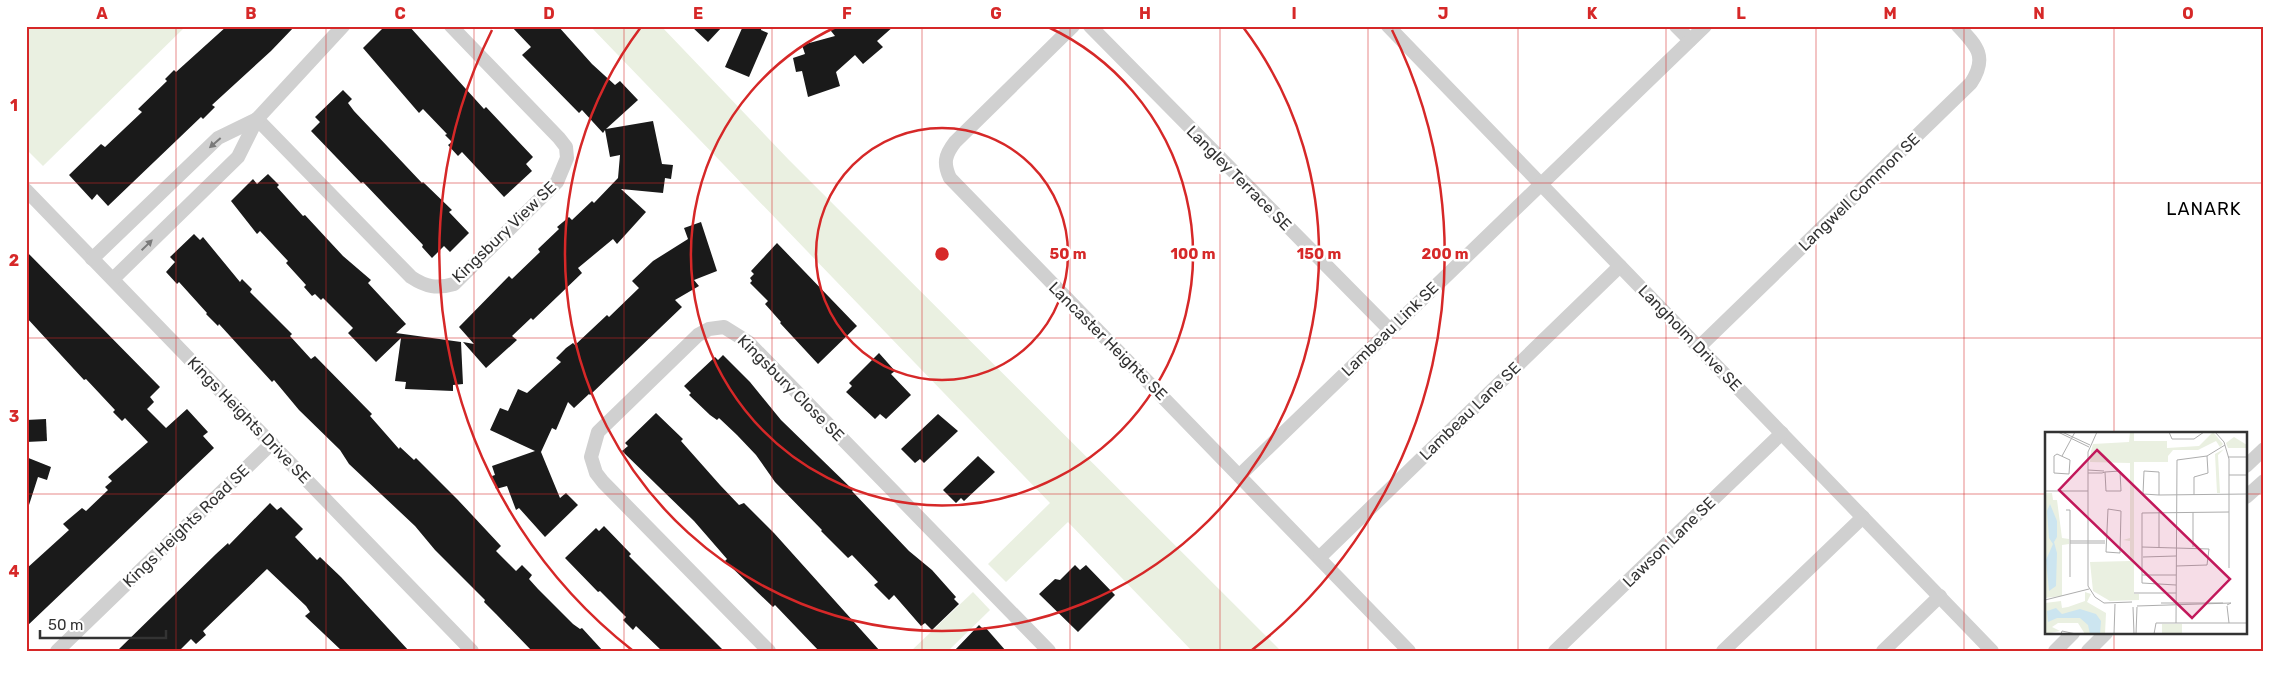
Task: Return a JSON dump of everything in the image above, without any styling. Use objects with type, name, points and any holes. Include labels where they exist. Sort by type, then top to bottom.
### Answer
[{"type":"street","points":[[112,279],[238,157],[257,119],[343,26]]},
{"type":"street","name":"Kingsbury View SE","points":[[257,119],[411,277],[433,288],[454,284],[557,182],[567,158],[566,147],[559,138],[451,26]]},
{"type":"street","name":"Lancaster Heights SE","points":[[1073,26],[955,142],[946,156],[945,167],[956,187],[1240,475],[1409,651]]},
{"type":"street","name":"Langley Terrace SE","points":[[1090,26],[1389,329]]},
{"type":"street","name":"Langholm Drive SE","points":[[1388,26],[1992,651]]},
{"type":"street","points":[[1676,26],[1690,40]]},
{"type":"street","points":[[1541,184],[1705,26]]},
{"type":"street","name":"Langwell Common SE","points":[[1699,347],[1971,83],[1980,63],[1979,52],[1972,40],[1958,26]]},
{"type":"street","points":[[92,259],[218,138],[257,119]]},
{"type":"street","name":"Lambeau Link SE","points":[[1240,475],[1541,184]]},
{"type":"street","name":"Kings Heights Drive SE","points":[[26,190],[472,651]]},
{"type":"street","name":"Lambeau Lane SE","points":[[1320,557],[1620,266]]},
{"type":"street","name":"Kingsbury Close SE","points":[[769,651],[603,482],[596,473],[591,457],[598,432],[698,335],[709,329],[724,327],[735,332],[748,342],[1049,651]]},
{"type":"street","name":"Lawson Lane SE","points":[[1555,651],[1782,433]]},
{"type":"street","name":"Kings Heights Road SE","points":[[57,651],[272,443]]},
{"type":"street","points":[[2248,464],[2264,449]]},
{"type":"street","points":[[2248,496],[2264,480]]},
{"type":"street","points":[[1723,651],[1862,517]]},
{"type":"street","points":[[1883,651],[1940,596]]},
{"type":"street","points":[[2055,651],[2072,634]]},
{"type":"street","points":[[2088,651],[2105,634]]},
{"type":"green space","points":[[26,26],[186,26],[43,166],[26,149]]},
{"type":"green space","points":[[590,26],[661,26],[789,160],[1281,651],[1192,651],[1068,522],[1006,582],[988,564],[1050,503]]},
{"type":"green space","points":[[973,592],[990,610],[948,651],[911,651]]},
{"type":"building","points":[[227,26],[295,26],[271,51],[212,105],[215,107],[203,119],[201,117],[108,206],[97,194],[92,200],[69,175],[101,144],[105,147],[142,112],[138,109],[167,81],[165,79],[174,70],[176,72]]},
{"type":"building","points":[[385,26],[409,26],[484,109],[486,107],[533,157],[526,164],[532,171],[504,197],[462,152],[458,156],[448,145],[452,142],[445,135],[447,134],[423,109],[419,113],[363,48]]},
{"type":"building","points":[[511,26],[558,26],[592,64],[615,85],[620,81],[638,100],[606,129],[653,121],[662,164],[673,165],[671,179],[665,178],[663,193],[621,189],[646,212],[617,244],[613,239],[578,268],[582,273],[533,320],[531,318],[512,336],[517,340],[486,368],[463,342],[474,344],[459,327],[509,276],[512,279],[540,252],[538,249],[559,229],[557,227],[569,217],[572,220],[592,201],[594,203],[618,178],[620,155],[610,157],[605,130],[603,133],[582,110],[579,113],[522,55],[531,47]]},
{"type":"building","points":[[691,26],[723,26],[708,42]]},
{"type":"building","points":[[743,26],[762,26],[761,30],[768,33],[749,77],[725,67]]},
{"type":"building","points":[[827,26],[894,26],[877,41],[883,47],[863,64],[855,55],[836,72],[840,86],[808,97],[802,71],[796,72],[793,58],[805,54],[802,45],[835,36]]},
{"type":"building","points":[[343,90],[352,99],[348,103],[354,111],[422,183],[452,210],[449,212],[469,233],[450,252],[444,246],[432,258],[422,247],[423,245],[363,182],[361,183],[311,131],[320,122],[315,117]]},
{"type":"building","points":[[268,174],[303,216],[305,215],[343,256],[371,280],[368,283],[406,324],[396,333],[461,342],[463,384],[453,385],[453,391],[405,389],[406,382],[395,381],[401,338],[376,362],[348,333],[353,328],[323,298],[321,300],[315,294],[312,296],[304,287],[306,285],[286,263],[288,261],[260,231],[257,234],[231,201],[253,179],[257,184]]},
{"type":"building","points":[[701,222],[717,271],[694,280],[699,286],[675,300],[682,307],[590,395],[574,408],[568,402],[556,430],[552,428],[541,452],[560,498],[566,493],[578,505],[545,537],[519,508],[516,510],[507,486],[496,489],[492,476],[495,475],[492,466],[535,451],[490,430],[500,408],[508,411],[518,389],[527,393],[561,362],[556,358],[566,348],[573,343],[575,345],[607,315],[609,317],[639,288],[632,281],[653,261],[688,239],[684,228]]},
{"type":"building","points":[[194,234],[200,240],[203,237],[240,282],[242,279],[252,289],[250,292],[292,334],[290,336],[311,359],[315,356],[372,414],[370,416],[399,449],[400,447],[414,460],[416,458],[458,500],[501,546],[496,551],[516,571],[522,565],[532,575],[529,579],[538,589],[573,624],[580,629],[582,628],[603,651],[532,651],[435,550],[415,526],[349,464],[340,450],[299,410],[274,380],[272,382],[219,324],[218,326],[206,314],[179,282],[177,284],[166,272],[175,262],[170,257]]},
{"type":"building","points":[[777,243],[857,326],[818,364],[780,323],[765,304],[768,301],[750,283],[752,281],[750,278],[754,274],[751,271]]},
{"type":"building","points":[[26,251],[160,387],[150,397],[154,402],[147,409],[166,428],[187,409],[208,432],[203,436],[214,448],[26,627],[26,569],[69,530],[63,524],[82,508],[86,511],[108,490],[105,487],[112,481],[108,477],[148,442],[125,418],[122,421],[113,412],[115,410],[86,379],[84,380],[26,317]]},
{"type":"building","points":[[879,353],[895,371],[891,374],[911,395],[886,419],[880,414],[875,419],[846,392],[852,386],[849,383]]},
{"type":"building","points":[[723,355],[750,382],[781,420],[853,490],[909,551],[932,570],[956,597],[954,599],[959,604],[932,630],[925,623],[921,626],[894,595],[889,600],[874,585],[878,582],[852,555],[848,558],[821,531],[775,482],[756,455],[737,435],[719,418],[717,420],[710,415],[689,395],[691,393],[684,386],[715,357],[718,360]]},
{"type":"building","points":[[656,413],[683,439],[681,441],[739,505],[744,503],[774,533],[880,651],[819,651],[775,605],[773,607],[725,561],[727,559],[694,521],[622,451],[628,446],[625,443]]},
{"type":"building","points":[[938,414],[958,431],[924,463],[920,459],[915,463],[901,449]]},
{"type":"building","points":[[46,419],[47,441],[26,442],[26,420]]},
{"type":"building","points":[[978,456],[995,472],[964,501],[961,498],[956,503],[943,490]]},
{"type":"building","points":[[26,457],[51,467],[47,480],[38,477],[29,505],[26,505]]},
{"type":"building","points":[[270,503],[277,510],[281,507],[303,529],[295,537],[317,560],[320,557],[341,577],[409,651],[342,651],[305,616],[310,612],[306,606],[267,569],[203,631],[206,635],[196,644],[191,639],[179,651],[117,651],[216,554],[228,543],[229,545]]},
{"type":"building","points":[[604,526],[631,554],[629,556],[724,651],[662,651],[636,626],[633,630],[623,620],[626,617],[565,558],[596,528],[599,531]]},
{"type":"building","points":[[1075,565],[1080,570],[1086,565],[1115,595],[1078,632],[1039,594],[1055,579],[1060,580]]},
{"type":"building","points":[[979,625],[983,629],[985,627],[1006,651],[954,651]]},
{"type":"district","name":"LANARK","points":[[2204,209]]}]
